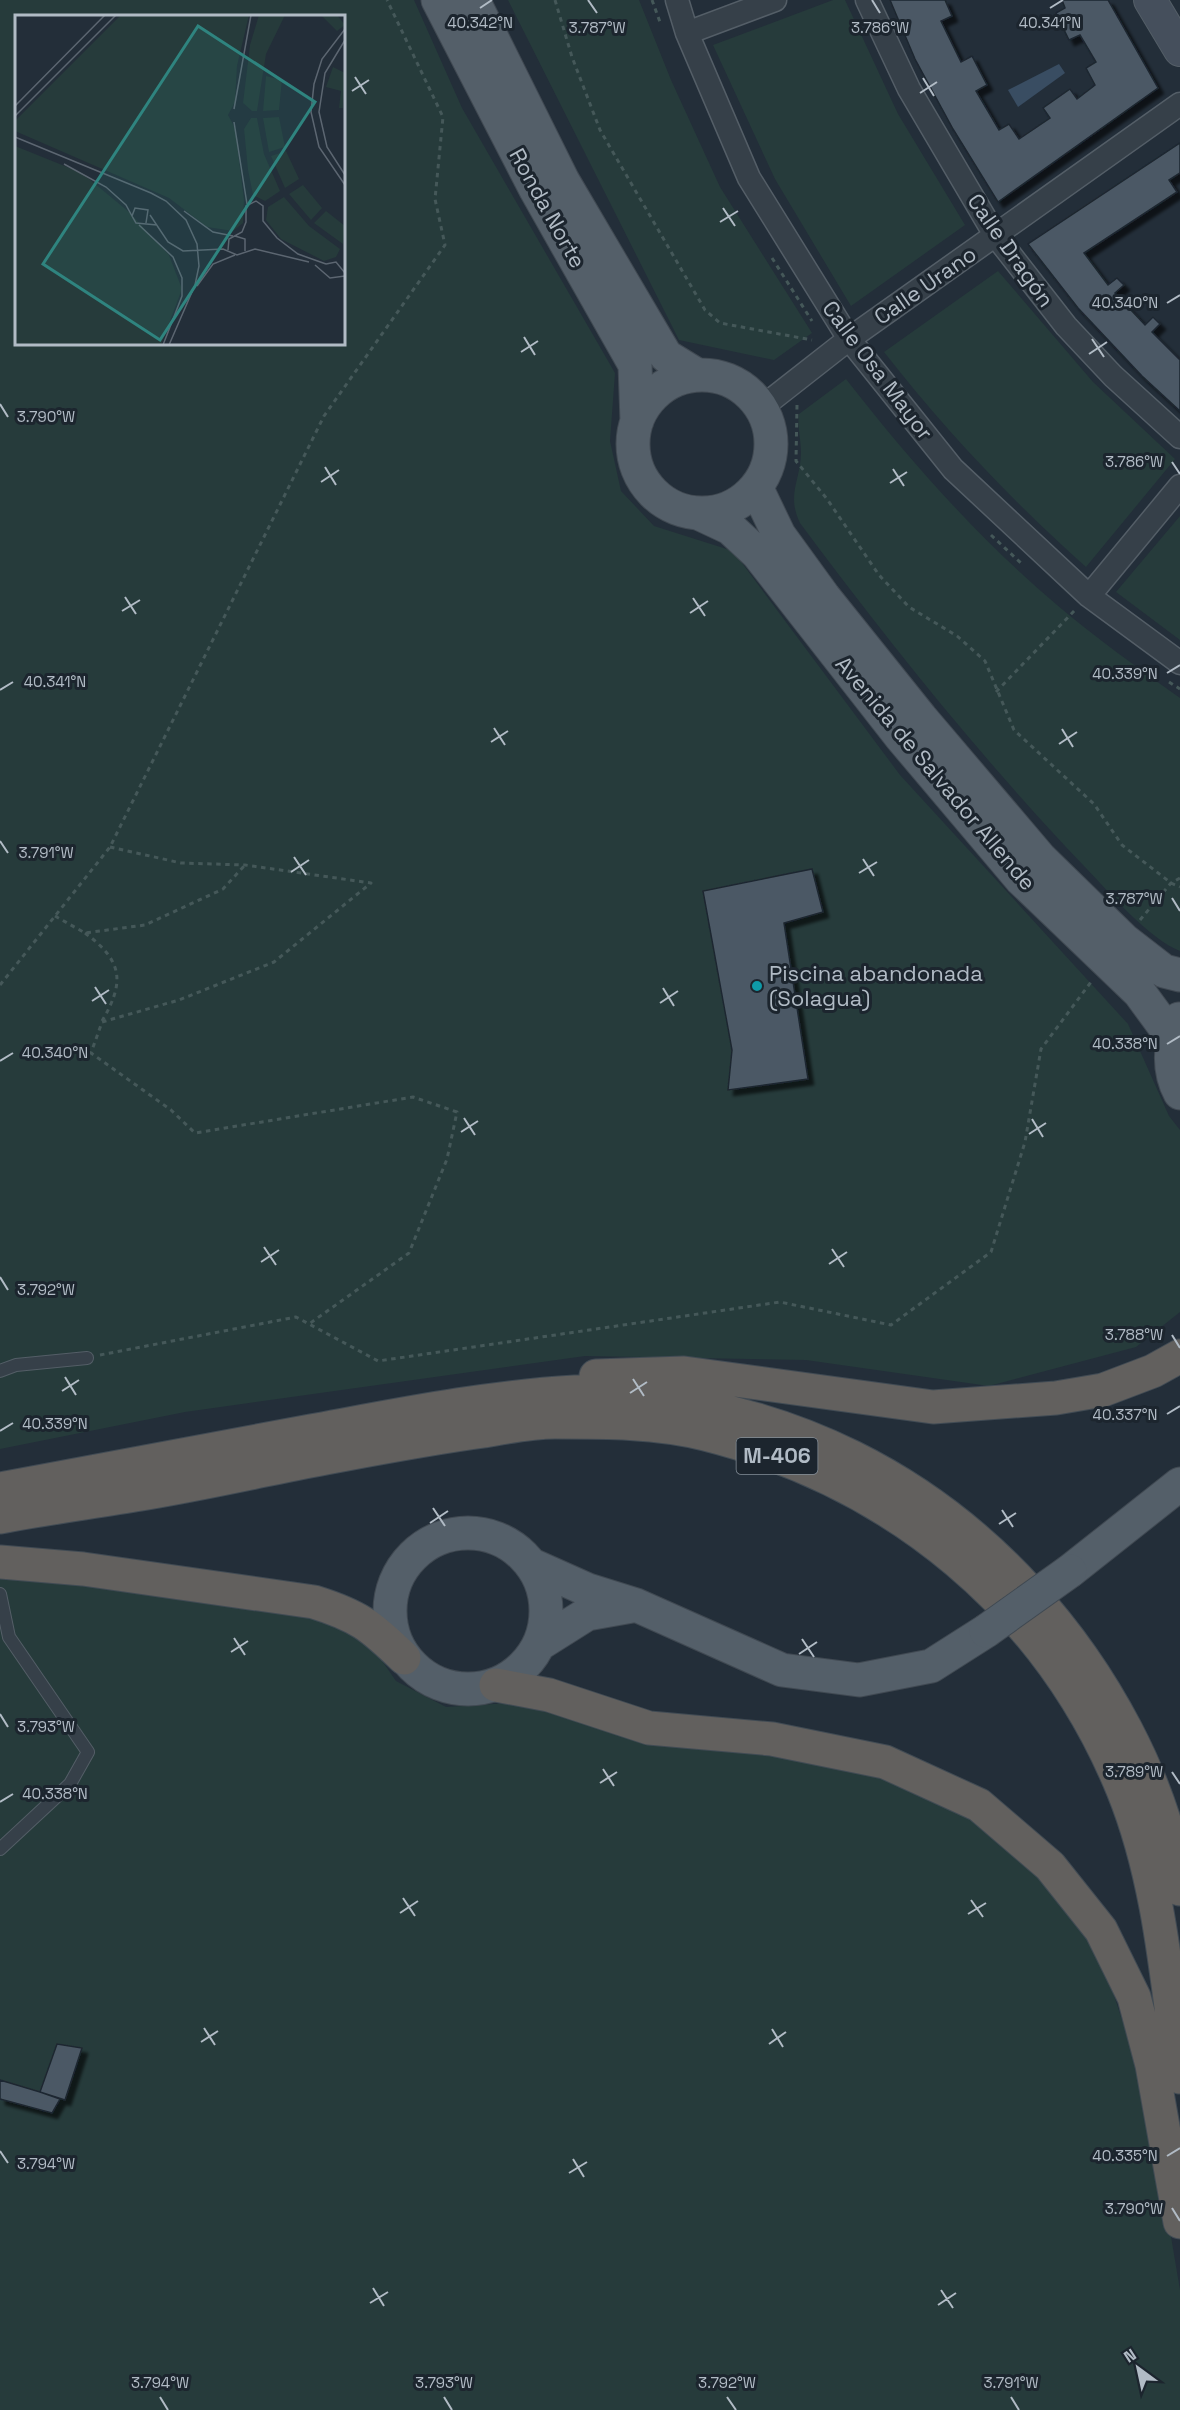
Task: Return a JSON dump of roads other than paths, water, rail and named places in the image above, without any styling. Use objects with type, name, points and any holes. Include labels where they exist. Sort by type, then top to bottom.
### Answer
[{"type":"highway","points":[[0,1475],[356,1401],[544,1377],[684,1373],[933,1407],[1056,1398],[1103,1390],[1153,1371],[1180,1356]]},
{"type":"highway","name":"M-406","points":[[0,1489],[439,1407],[578,1391],[691,1402],[749,1416],[807,1436],[861,1460],[908,1488],[995,1553],[1017,1577],[1061,1626],[1114,1707],[1147,1778],[1174,1851],[1180,1889]]},
{"type":"highway","name":"M-406","points":[[0,1517],[146,1493],[426,1439],[550,1421],[636,1424],[701,1433],[775,1455],[838,1482],[888,1509],[925,1534],[985,1586],[1038,1643],[1086,1715],[1124,1790],[1146,1860],[1161,1937],[1180,2078]]},
{"type":"highway","points":[[0,1562],[83,1569],[314,1602],[343,1611],[369,1624],[404,1658]]},
{"type":"highway","points":[[496,1685],[549,1695],[649,1728],[772,1739],[885,1762],[978,1805],[1050,1866],[1101,1930],[1134,1997],[1152,2065],[1180,2222]]},
{"type":"main road","name":"Ronda Norte","points":[[438,0],[536,190],[635,365],[637,421]]},
{"type":"main road","name":"Ronda Norte","points":[[473,0],[563,181],[666,356],[697,375]]},
{"type":"main road","points":[[1150,0],[1180,50]]},
{"type":"main road","points":[[697,375],[716,376],[734,383],[749,393],[761,408],[769,427],[771,448],[766,469],[756,487],[740,502],[720,511],[698,513],[678,509],[659,498],[644,483],[635,463],[633,442],[637,421],[646,403],[660,389],[678,380],[697,375]]},
{"type":"main road","name":"Avenida de Salvador Allende","points":[[756,487],[786,544],[824,597],[921,718],[1040,858],[1115,951],[1139,992],[1176,1027]]},
{"type":"main road","name":"Avenida de Salvador Allende","points":[[698,513],[730,528],[758,554],[901,737],[1021,879],[1115,951],[1180,975]]},
{"type":"main road","points":[[1176,1027],[1170,1061],[1180,1093]]},
{"type":"main road","points":[[532,1565],[588,1590],[636,1605],[782,1670],[859,1680],[931,1666],[986,1631],[1070,1571],[1168,1493],[1180,1468]]},
{"type":"main road","points":[[476,1533],[493,1536],[515,1547],[532,1565],[544,1589],[547,1616],[541,1642],[530,1660],[514,1675],[496,1685],[471,1690],[445,1687],[422,1676],[404,1658],[393,1636],[389,1611],[396,1580],[404,1565],[422,1547],[444,1536],[476,1533]]},
{"type":"main road","points":[[541,1642],[587,1614],[636,1605]]},
{"type":"street","name":"Calle Osa Mayor","points":[[676,0],[687,33],[749,178],[849,339],[952,469],[1082,603],[1180,663]]},
{"type":"street","points":[[687,33],[775,0]]},
{"type":"street","name":"Calle Dragón","points":[[867,0],[909,89],[995,235],[1066,326],[1113,376],[1180,437]]},
{"type":"street","name":"Calle Urano","points":[[761,408],[849,339],[1180,104]]},
{"type":"street","points":[[1082,603],[1180,486]]},
{"type":"lane","points":[[0,1371],[16,1365],[87,1358]]},
{"type":"lane","points":[[0,1594],[9,1637],[88,1752],[70,1784],[0,1849]]},
{"type":"water","points":[[1059,64],[1065,73],[1018,107],[1008,90]]},
{"type":"place","name":"Piscina abandonada (Solagua)","points":[[757,986]]}]
